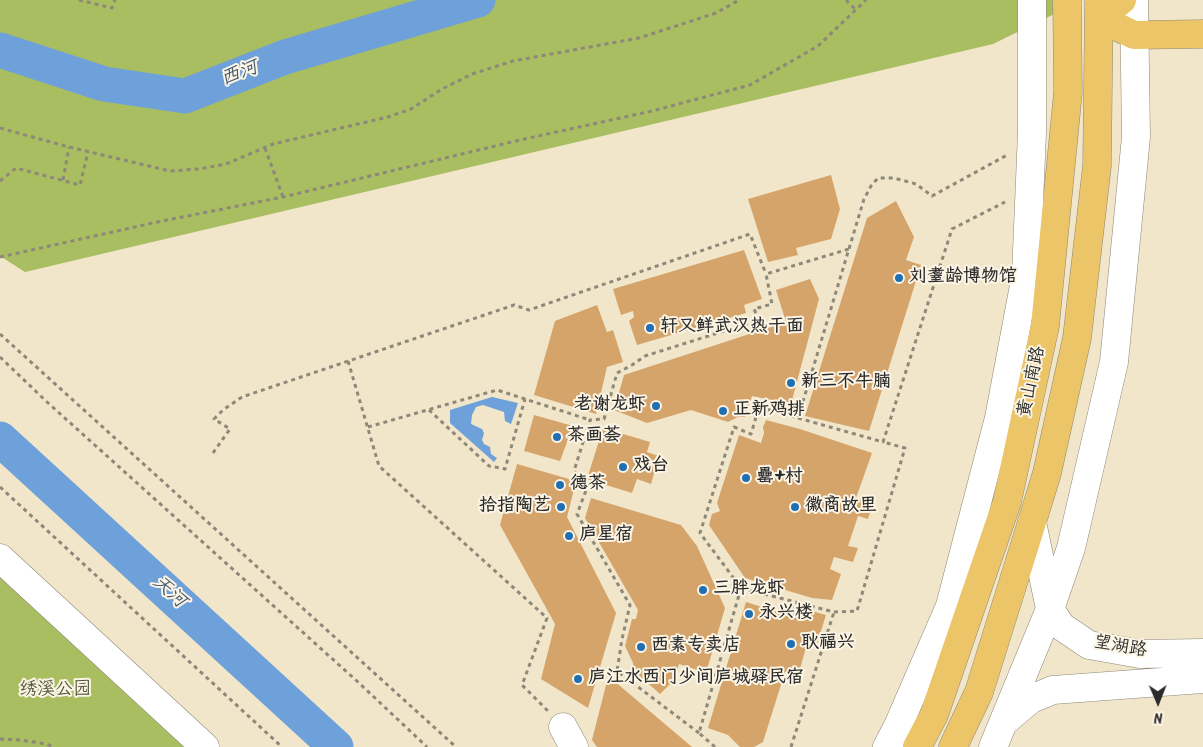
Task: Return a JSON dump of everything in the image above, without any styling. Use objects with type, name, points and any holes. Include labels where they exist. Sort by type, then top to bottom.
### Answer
[{"type":"main road","name":"黄山南路","points":[[917,747],[934,715],[1007,502],[1045,326],[1068,92],[1067,0]]},
{"type":"main road","points":[[1099,9],[1122,0]]},
{"type":"main road","name":"黄山南路","points":[[953,747],[979,692],[1047,473],[1076,338],[1098,166],[1099,9]]},
{"type":"main road","points":[[1099,9],[1134,35],[1203,34]]},
{"type":"street","points":[[888,747],[950,606],[999,418],[1026,275],[1032,142],[1032,0]]},
{"type":"street","points":[[998,735],[1050,608],[1071,548],[1114,362],[1136,138],[1134,0]]},
{"type":"street","name":"望湖路","points":[[1032,522],[1050,608],[1061,626],[1089,644],[1140,654],[1203,653]]},
{"type":"street","points":[[0,558],[205,747]]},
{"type":"street","name":"望湖路","points":[[998,735],[1031,699],[1053,690],[1203,679]]},
{"type":"path","points":[[78,0],[112,8],[115,0]]},
{"type":"path","points":[[0,128],[88,152],[170,171],[199,169],[226,164],[273,144],[388,118],[411,108],[442,89],[472,74],[513,61],[639,38],[716,13],[739,0]]},
{"type":"path","points":[[846,0],[856,10]]},
{"type":"path","points":[[0,257],[162,221],[283,197],[750,85],[818,46],[866,0]]},
{"type":"path","points":[[798,418],[864,199],[871,186],[878,178],[894,178],[916,184],[932,196],[1032,142]]},
{"type":"path","points":[[63,180],[69,147]]},
{"type":"path","points":[[265,148],[283,197]]},
{"type":"path","points":[[0,181],[16,168],[80,185],[88,152]]},
{"type":"path","points":[[883,442],[952,229],[1007,201]]},
{"type":"path","points":[[213,453],[230,429],[214,419],[223,410],[242,397],[514,305],[529,310],[750,234],[766,274],[772,304],[754,309],[759,320],[645,356],[632,366],[617,373],[604,419],[590,420],[497,390],[368,428]]},
{"type":"path","points":[[766,274],[849,249]]},
{"type":"path","points":[[0,334],[456,747]]},
{"type":"path","points":[[0,357],[47,402],[427,747]]},
{"type":"path","points":[[348,361],[379,466],[547,618],[522,685],[569,737]]},
{"type":"path","points":[[429,410],[489,466],[504,469],[525,399]]},
{"type":"path","points":[[759,407],[883,442],[905,448],[857,611],[834,612],[741,588],[700,533],[734,427],[751,434],[759,407]]},
{"type":"path","points":[[590,420],[574,471],[587,488],[577,514],[630,605],[617,671],[715,747]]},
{"type":"path","points":[[0,487],[282,747]]},
{"type":"path","points":[[699,733],[741,588]]},
{"type":"path","points":[[791,747],[834,612]]},
{"type":"path","points":[[0,739],[47,744],[53,747]]},
{"type":"green space","points":[[0,0],[1083,0],[993,44],[25,272],[0,256]]},
{"type":"green space","name":"绣溪公园","points":[[0,566],[197,747],[0,747]]},
{"type":"water","points":[[492,397],[518,403],[511,424],[505,421],[504,412],[483,405],[476,407],[472,415],[471,424],[482,429],[484,444],[490,447],[491,454],[497,458],[494,462],[450,423],[450,410]]},
{"type":"building","points":[[831,175],[840,209],[831,239],[796,248],[798,255],[768,262],[748,199]]},
{"type":"building","points":[[896,201],[914,237],[906,260],[921,265],[869,431],[805,416],[867,218]]},
{"type":"building","points":[[744,250],[762,299],[744,305],[746,313],[637,345],[629,321],[634,317],[633,311],[621,315],[613,289]]},
{"type":"building","points":[[810,279],[819,299],[791,404],[752,396],[745,417],[738,417],[728,422],[691,410],[647,423],[614,410],[624,375],[786,322],[776,290]]},
{"type":"building","points":[[597,305],[607,332],[613,330],[623,362],[607,367],[596,414],[534,395],[555,321]]},
{"type":"building","points":[[534,415],[573,426],[560,461],[524,451]]},
{"type":"building","name":"徽商故里","points":[[766,420],[800,429],[872,453],[856,498],[873,503],[868,519],[858,516],[848,546],[858,548],[853,562],[834,557],[830,569],[841,574],[832,600],[812,598],[745,578],[709,525],[712,514],[720,511],[717,503],[739,435],[761,443]]},
{"type":"building","name":"戏台","points":[[603,428],[650,442],[647,452],[659,456],[651,484],[637,479],[632,493],[587,479]]},
{"type":"building","points":[[517,464],[576,481],[567,517],[616,613],[588,708],[541,679],[555,624],[500,525]]},
{"type":"building","points":[[591,498],[681,525],[697,546],[725,608],[706,673],[679,664],[673,681],[660,694],[633,670],[633,663],[625,646],[632,619],[636,619],[638,610],[585,518]]},
{"type":"building","points":[[746,602],[790,616],[793,606],[826,615],[816,647],[807,644],[798,676],[785,672],[763,742],[754,747],[740,747],[728,735],[708,728]]},
{"type":"building","points":[[613,680],[692,747],[597,747],[592,740],[606,685]]},
{"type":"waterway","name":"西河","points":[[0,50],[104,84],[185,96],[285,57],[478,0]]},
{"type":"waterway","name":"天河","points":[[0,439],[336,747]]},
{"type":"place","name":"刘耋龄博物馆","points":[[899,278]]},
{"type":"place","name":"轩又鲜武汉热干面","points":[[650,328]]},
{"type":"place","name":"新三不牛腩","points":[[791,383]]},
{"type":"place","name":"老谢龙虾","points":[[656,406]]},
{"type":"place","name":"正新鸡排","points":[[723,411]]},
{"type":"place","name":"茶画荟","points":[[557,437]]},
{"type":"place","name":"戏台","points":[[623,467]]},
{"type":"place","name":"罍+村","points":[[746,478]]},
{"type":"place","name":"德茶","points":[[560,485]]},
{"type":"place","name":"拾指陶艺","points":[[561,507]]},
{"type":"place","name":"徽商故里","points":[[795,507]]},
{"type":"place","name":"庐星宿","points":[[569,536]]},
{"type":"place","name":"三胖龙虾","points":[[703,590]]},
{"type":"place","name":"永兴楼","points":[[749,614]]},
{"type":"place","name":"耿福兴","points":[[791,644]]},
{"type":"place","name":"西素专卖店","points":[[641,647]]},
{"type":"place","name":"庐江水西门少间庐城驿民宿","points":[[578,679]]}]
